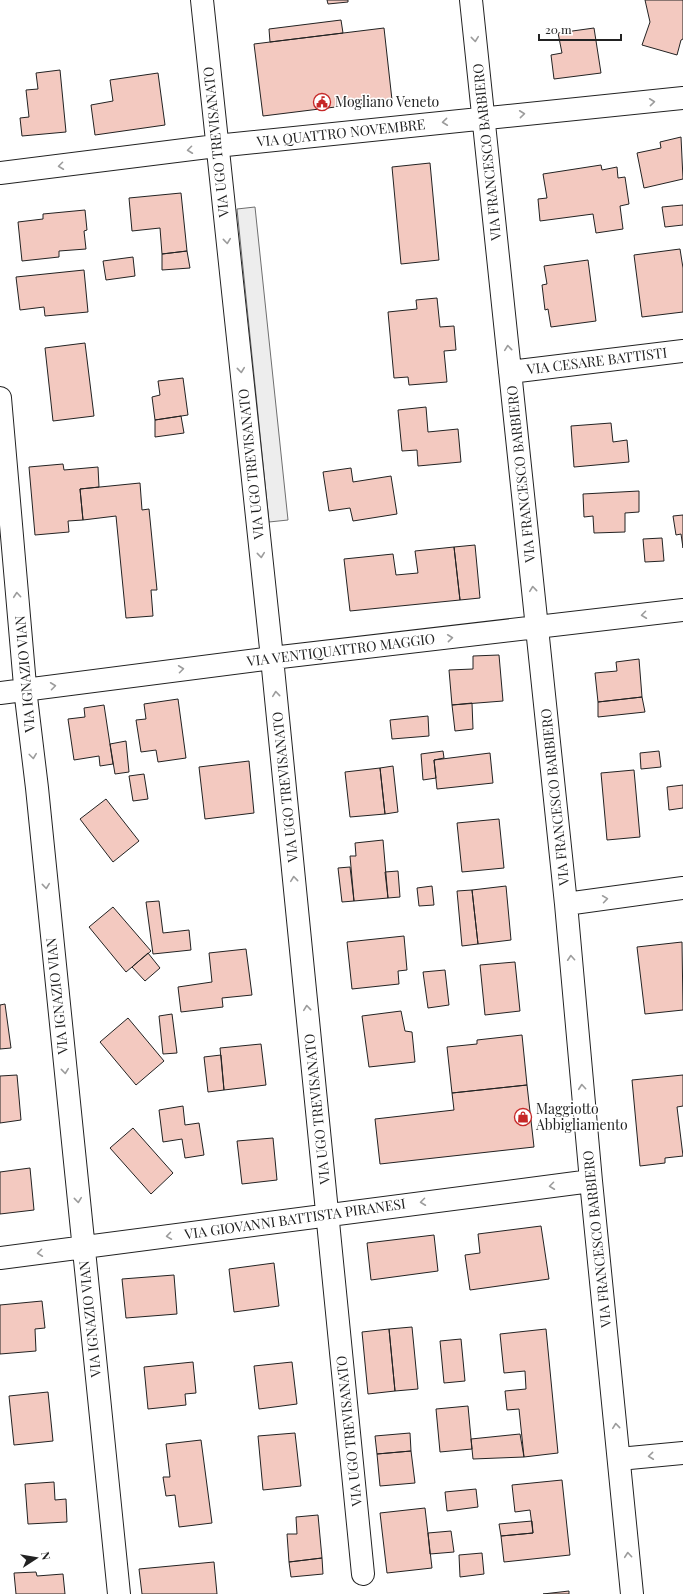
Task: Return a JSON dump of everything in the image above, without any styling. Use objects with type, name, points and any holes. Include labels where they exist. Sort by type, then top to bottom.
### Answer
[{"type":"street","name":"VIA UGO TREVISANATO","points":[[202,0],[216,146],[272,658],[364,1574]]},
{"type":"street","name":"VIA FRANCESCO BARBIERO","points":[[471,0],[566,904],[590,1181],[632,1594]]},
{"type":"street","name":"VIA QUATTRO NOVEMBRE","points":[[0,173],[216,146],[683,98]]},
{"type":"street","name":"VIA CESARE BATTISTI","points":[[510,372],[683,351]]},
{"type":"street","name":"VIA IGNAZIO VIAN","points":[[0,398],[25,690],[119,1594]]},
{"type":"street","name":"VIA VENTIQUATTRO MAGGIO","points":[[0,693],[272,658],[683,610]]},
{"type":"street","points":[[566,904],[683,888]]},
{"type":"street","name":"VIA GIOVANNI BATTISTA PIRANESI","points":[[0,1258],[590,1181]]},
{"type":"street","points":[[619,1459],[683,1453]]},
{"type":"shaded area","points":[[255,207],[288,520],[269,522],[237,209]]},
{"type":"building","points":[[327,0],[348,0],[348,2],[328,4]]},
{"type":"building","points":[[645,0],[683,0],[683,39],[681,40],[677,55],[642,45],[650,22]]},
{"type":"building","points":[[341,20],[343,33],[270,42],[269,29]]},
{"type":"building","points":[[384,28],[392,100],[263,116],[254,44]]},
{"type":"building","points":[[594,28],[601,73],[554,79],[551,55],[562,53],[558,33]]},
{"type":"building","points":[[60,70],[66,132],[22,136],[20,118],[29,117],[26,90],[38,89],[36,73]]},
{"type":"building","points":[[158,73],[165,125],[95,135],[91,105],[113,101],[110,80]]},
{"type":"building","points":[[681,137],[683,179],[644,188],[637,153],[661,148],[660,142]]},
{"type":"building","points":[[430,163],[439,260],[401,264],[392,167]]},
{"type":"building","points":[[601,165],[602,170],[617,167],[618,178],[625,177],[629,204],[620,206],[623,229],[596,233],[593,214],[540,221],[538,199],[547,198],[543,174]]},
{"type":"building","points":[[181,193],[187,251],[162,254],[160,228],[132,231],[129,198]]},
{"type":"building","points":[[683,205],[683,225],[665,227],[662,207]]},
{"type":"building","points":[[85,210],[87,230],[84,231],[86,249],[59,251],[59,257],[22,261],[18,222],[43,219],[43,214]]},
{"type":"building","points":[[680,249],[683,268],[683,312],[642,317],[634,255]]},
{"type":"building","points":[[187,251],[190,268],[162,270],[162,254]]},
{"type":"building","points":[[133,257],[135,276],[106,280],[103,261]]},
{"type":"building","points":[[588,260],[596,321],[551,327],[548,309],[545,310],[542,285],[547,284],[544,266]]},
{"type":"building","points":[[84,270],[88,312],[45,316],[44,307],[20,310],[16,277]]},
{"type":"building","points":[[437,298],[440,327],[454,326],[456,350],[444,351],[447,382],[409,385],[408,377],[394,378],[388,312],[417,309],[416,300]]},
{"type":"building","points":[[85,343],[94,416],[53,421],[45,348]]},
{"type":"building","points":[[183,378],[188,415],[155,420],[152,397],[160,395],[158,381]]},
{"type":"building","points":[[426,407],[428,432],[458,429],[461,462],[418,466],[417,450],[402,451],[398,410]]},
{"type":"building","points":[[181,416],[184,433],[155,437],[155,420]]},
{"type":"building","points":[[611,423],[613,442],[627,440],[629,462],[574,467],[571,426]]},
{"type":"building","points":[[63,464],[64,470],[98,467],[99,487],[80,489],[83,520],[68,521],[69,532],[35,535],[29,467]]},
{"type":"building","points":[[351,468],[353,482],[391,476],[397,514],[353,521],[350,508],[329,511],[323,472]]},
{"type":"building","points":[[140,483],[142,510],[149,509],[157,590],[151,590],[153,616],[126,618],[116,516],[83,520],[80,489]]},
{"type":"building","points":[[639,491],[639,512],[625,513],[625,532],[594,533],[593,516],[584,517],[583,494]]},
{"type":"building","points":[[683,515],[683,548],[681,534],[676,535],[673,516]]},
{"type":"building","points":[[662,538],[664,561],[645,562],[643,539]]},
{"type":"building","points":[[475,545],[480,598],[460,600],[454,547]]},
{"type":"building","points":[[454,547],[460,600],[350,611],[344,559],[393,554],[396,575],[418,573],[415,551]]},
{"type":"building","points":[[499,655],[503,701],[452,705],[449,670],[473,669],[473,656]]},
{"type":"building","points":[[639,659],[642,697],[598,702],[595,673],[617,671],[616,662]]},
{"type":"building","points":[[642,697],[645,712],[598,717],[598,702]]},
{"type":"building","points":[[178,699],[186,758],[158,762],[156,750],[141,752],[136,720],[146,719],[144,704]]},
{"type":"building","points":[[472,703],[473,729],[455,731],[452,705]]},
{"type":"building","points":[[104,705],[113,764],[100,766],[99,756],[74,760],[68,719],[85,717],[84,708]]},
{"type":"building","points":[[428,716],[429,736],[392,739],[390,720]]},
{"type":"building","points":[[126,741],[129,772],[115,774],[110,744]]},
{"type":"building","points":[[443,751],[444,758],[434,760],[436,778],[423,780],[421,754]]},
{"type":"building","points":[[659,751],[661,767],[641,769],[640,753]]},
{"type":"building","points":[[490,753],[493,783],[437,789],[434,760]]},
{"type":"building","points":[[249,761],[254,813],[205,819],[199,767]]},
{"type":"building","points":[[393,766],[398,812],[385,814],[380,768]]},
{"type":"building","points":[[380,768],[385,814],[350,817],[345,772]]},
{"type":"building","points":[[634,770],[640,837],[607,840],[601,773]]},
{"type":"building","points":[[144,774],[148,799],[133,801],[129,776]]},
{"type":"building","points":[[683,785],[683,808],[669,810],[667,787]]},
{"type":"building","points":[[106,799],[139,841],[113,862],[80,819]]},
{"type":"building","points":[[499,819],[504,868],[462,872],[457,823]]},
{"type":"building","points":[[383,840],[388,898],[354,901],[350,856],[356,856],[355,843]]},
{"type":"building","points":[[350,867],[354,901],[342,902],[338,868]]},
{"type":"building","points":[[398,871],[400,897],[388,898],[385,872]]},
{"type":"building","points":[[432,886],[434,905],[419,906],[417,888]]},
{"type":"building","points":[[506,886],[511,940],[478,944],[472,890]]},
{"type":"building","points":[[472,890],[478,944],[462,946],[457,891]]},
{"type":"building","points":[[159,901],[163,933],[189,930],[191,950],[153,954],[146,902]]},
{"type":"building","points":[[113,907],[151,951],[126,972],[89,927]]},
{"type":"building","points":[[404,936],[407,970],[398,971],[399,984],[352,989],[347,942]]},
{"type":"building","points":[[682,942],[683,1010],[645,1014],[637,947]]},
{"type":"building","points":[[246,949],[252,995],[222,998],[223,1007],[181,1012],[178,987],[212,982],[209,953]]},
{"type":"building","points":[[148,953],[160,968],[145,981],[132,967]]},
{"type":"building","points":[[515,962],[520,1011],[485,1015],[480,965]]},
{"type":"building","points":[[445,970],[449,1005],[428,1008],[423,972]]},
{"type":"building","points":[[5,1004],[11,1048],[0,1049],[0,1005]]},
{"type":"building","points":[[401,1011],[405,1031],[412,1032],[415,1062],[369,1067],[362,1016]]},
{"type":"building","points":[[172,1014],[177,1053],[163,1054],[159,1016]]},
{"type":"building","points":[[128,1018],[164,1061],[136,1085],[100,1042]]},
{"type":"building","points":[[522,1035],[527,1085],[452,1093],[447,1047],[477,1044],[477,1040]]},
{"type":"building","points":[[261,1044],[266,1085],[224,1090],[220,1048]]},
{"type":"building","points":[[221,1055],[224,1090],[208,1092],[204,1057]]},
{"type":"building","points":[[17,1075],[21,1120],[0,1123],[0,1076]]},
{"type":"building","points":[[683,1075],[683,1106],[677,1107],[683,1156],[665,1158],[665,1163],[640,1166],[632,1080]]},
{"type":"building","points":[[527,1085],[534,1147],[380,1164],[375,1119],[454,1110],[452,1093]]},
{"type":"building","points":[[183,1106],[185,1125],[199,1123],[204,1155],[185,1158],[182,1139],[163,1142],[159,1110]]},
{"type":"building","points":[[133,1128],[173,1173],[151,1194],[110,1148]]},
{"type":"building","points":[[273,1138],[277,1180],[242,1184],[237,1141]]},
{"type":"building","points":[[30,1168],[34,1210],[0,1214],[0,1172]]},
{"type":"building","points":[[541,1226],[549,1279],[470,1290],[465,1255],[480,1253],[478,1234]]},
{"type":"building","points":[[434,1235],[438,1271],[371,1280],[367,1243]]},
{"type":"building","points":[[274,1263],[279,1306],[234,1312],[229,1269]]},
{"type":"building","points":[[174,1275],[177,1314],[126,1318],[122,1279]]},
{"type":"building","points":[[42,1301],[45,1328],[35,1329],[36,1351],[0,1354],[0,1305]]},
{"type":"building","points":[[412,1327],[418,1389],[395,1391],[389,1329]]},
{"type":"building","points":[[389,1329],[395,1391],[368,1394],[362,1332]]},
{"type":"building","points":[[546,1329],[558,1453],[524,1457],[519,1409],[507,1410],[505,1391],[526,1389],[525,1371],[504,1373],[500,1334]]},
{"type":"building","points":[[461,1339],[465,1381],[444,1383],[440,1341]]},
{"type":"building","points":[[193,1362],[196,1393],[185,1394],[186,1405],[148,1409],[144,1367]]},
{"type":"building","points":[[292,1362],[297,1404],[259,1409],[254,1366]]},
{"type":"building","points":[[48,1392],[53,1441],[14,1445],[9,1396]]},
{"type":"building","points":[[468,1406],[472,1449],[440,1452],[436,1409]]},
{"type":"building","points":[[295,1433],[301,1486],[263,1490],[258,1436]]},
{"type":"building","points":[[410,1433],[411,1451],[377,1454],[375,1436]]},
{"type":"building","points":[[520,1434],[524,1457],[473,1459],[471,1439]]},
{"type":"building","points":[[201,1440],[212,1523],[179,1527],[175,1495],[166,1496],[163,1477],[170,1477],[166,1444]]},
{"type":"building","points":[[411,1451],[415,1483],[380,1486],[377,1454]]},
{"type":"building","points":[[562,1480],[570,1555],[504,1562],[501,1536],[533,1533],[530,1510],[515,1512],[512,1485]]},
{"type":"building","points":[[54,1482],[55,1500],[66,1499],[67,1522],[28,1524],[25,1484]]},
{"type":"building","points":[[476,1489],[478,1507],[447,1511],[445,1492]]},
{"type":"building","points":[[425,1508],[432,1568],[387,1573],[380,1513]]},
{"type":"building","points":[[318,1515],[322,1558],[289,1562],[287,1534],[297,1534],[296,1517]]},
{"type":"building","points":[[532,1521],[533,1533],[501,1536],[499,1524]]},
{"type":"building","points":[[451,1531],[454,1552],[430,1554],[428,1533]]},
{"type":"building","points":[[482,1553],[484,1574],[460,1577],[459,1555]]},
{"type":"building","points":[[322,1558],[323,1574],[291,1577],[289,1562]]},
{"type":"building","points":[[214,1562],[217,1594],[142,1594],[139,1569]]},
{"type":"building","points":[[36,1572],[37,1576],[63,1574],[65,1594],[16,1594],[14,1573]]},
{"type":"building","points":[[569,1591],[569,1594],[543,1594]]},
{"type":"place","name":"Mogliano Veneto","points":[[322,102]]},
{"type":"place","name":"Maggiotto Abbigliamento","points":[[523,1117]]}]
